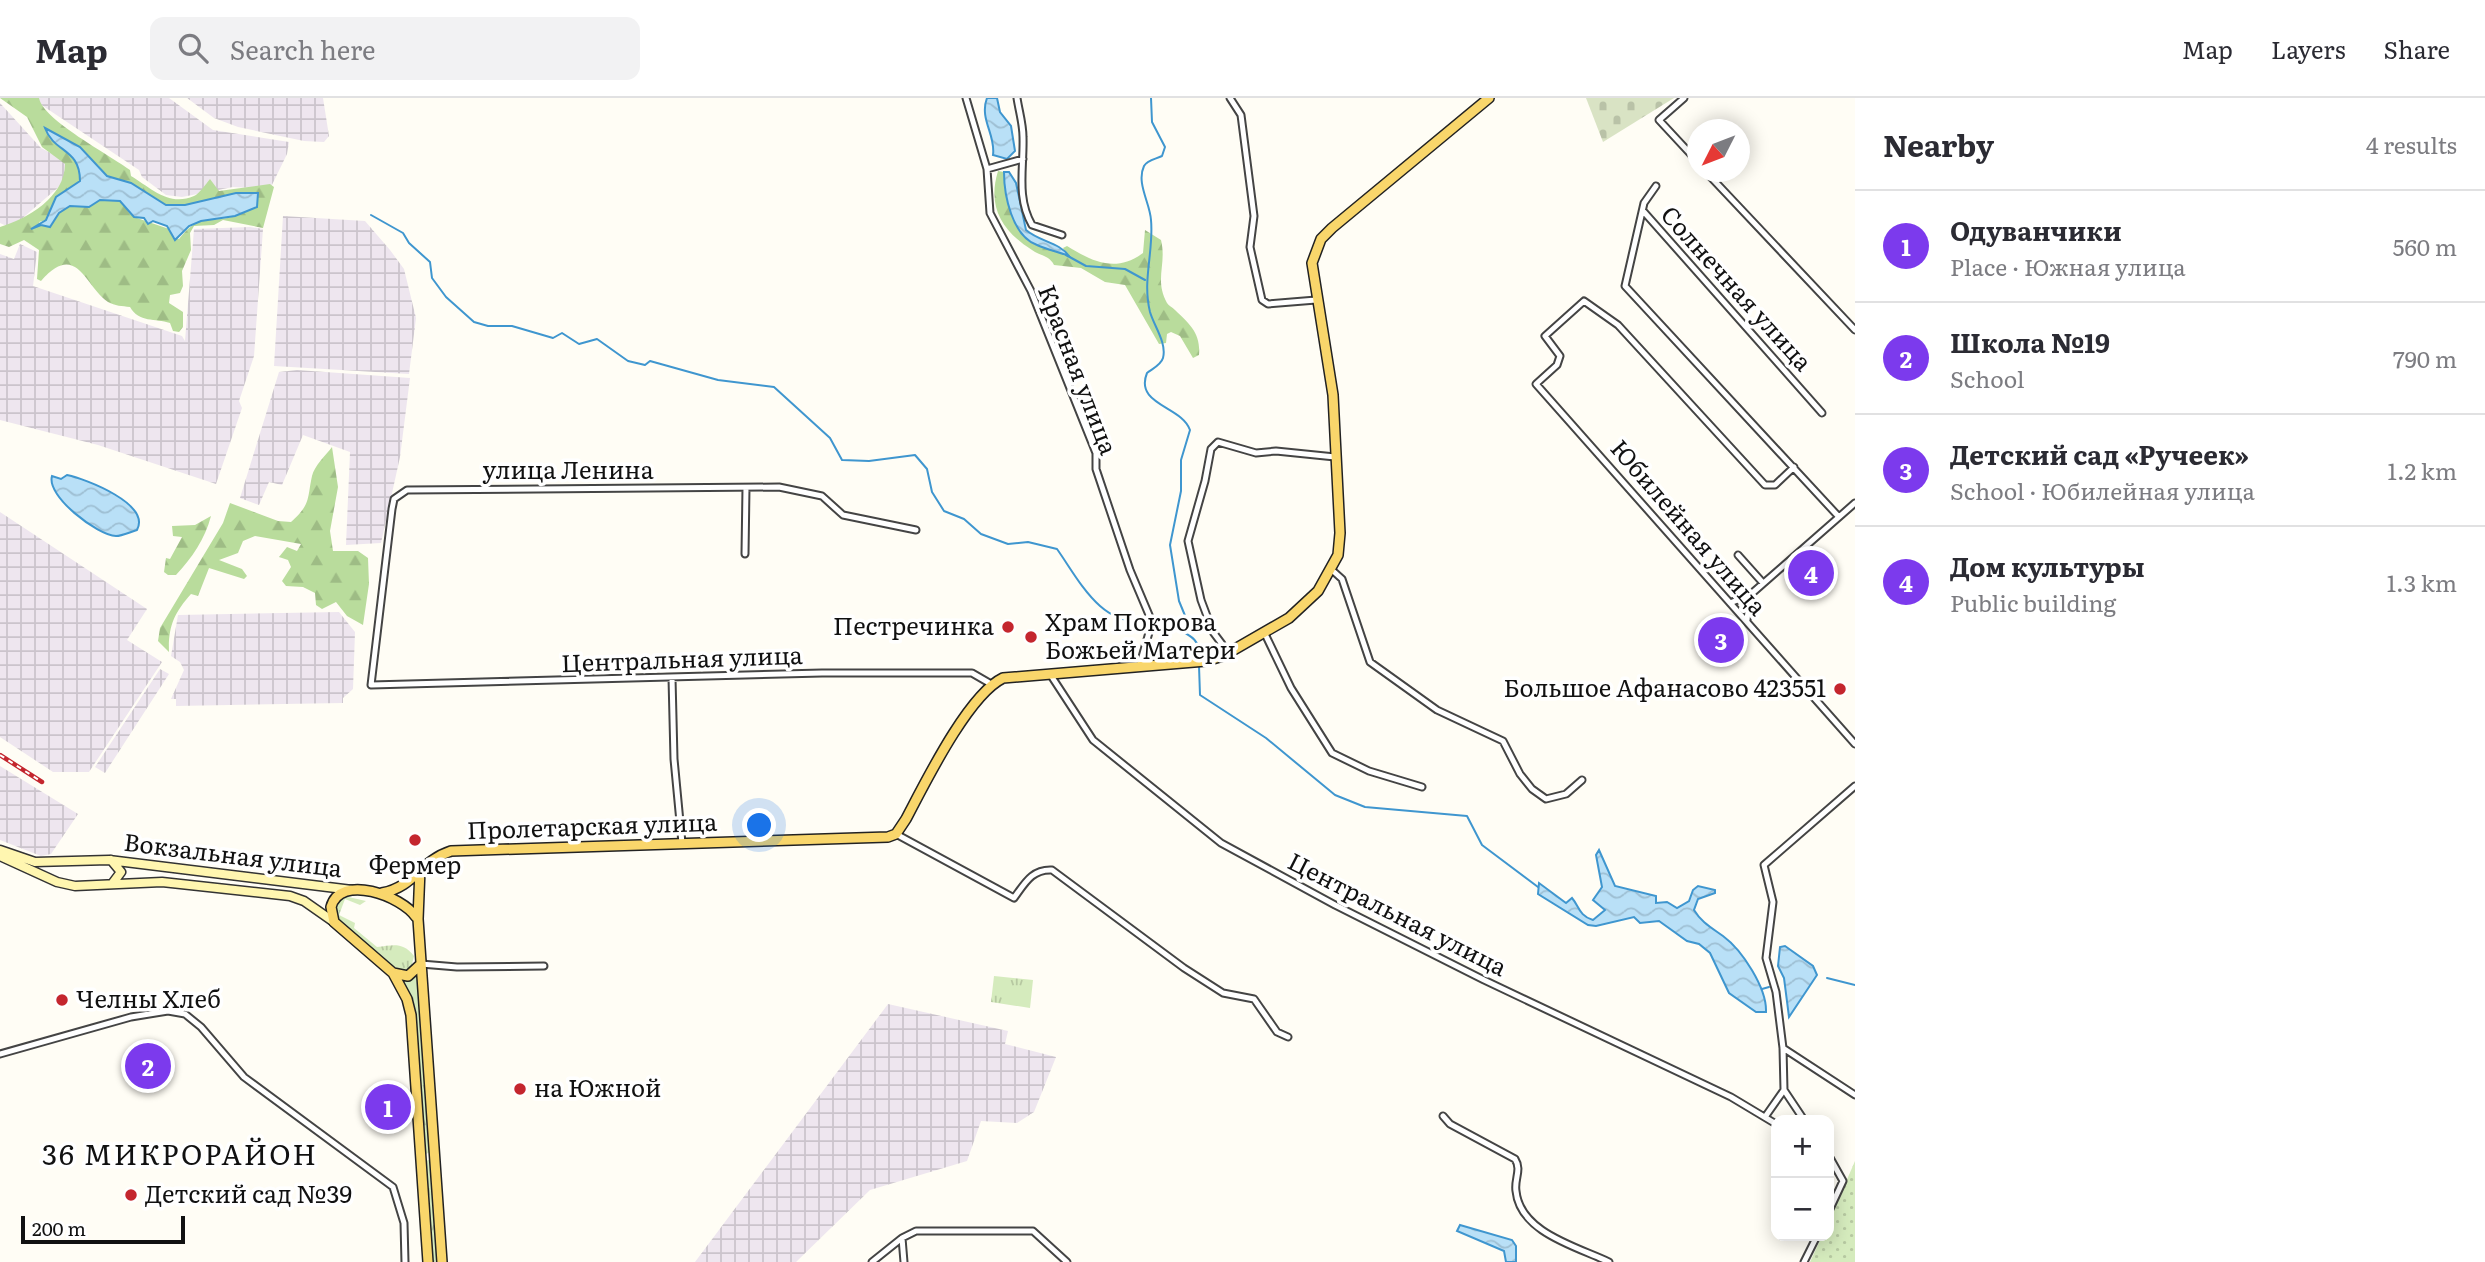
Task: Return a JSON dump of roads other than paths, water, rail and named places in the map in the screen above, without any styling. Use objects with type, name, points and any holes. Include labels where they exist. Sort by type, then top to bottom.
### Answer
[{"type":"main road","points":[[895,834],[967,714],[991,684],[1003,678],[1140,664],[1206,661],[1223,656],[1265,634],[1304,605],[1332,570],[1338,555],[1340,533],[1333,395],[1312,263],[1321,239],[1489,98]]},
{"type":"main road","name":"Пролетарская улица","points":[[382,893],[405,886],[433,857],[451,851],[895,834]]},
{"type":"main road","name":"Вокзальная улица","points":[[0,850],[35,862],[110,860],[382,893],[404,903],[418,919]]},
{"type":"main road","name":"Вокзальная улица","points":[[0,856],[57,882],[75,886],[162,882],[290,896],[304,901],[334,922],[393,973]]},
{"type":"main road","name":"Вокзальная улица","points":[[110,860],[118,865],[121,872],[112,884]]},
{"type":"main road","points":[[57,882],[51,872],[58,861]]},
{"type":"main road","points":[[420,869],[418,919],[442,1262]]},
{"type":"main road","name":"Вокзальная улица","points":[[334,922],[332,902],[352,890]]},
{"type":"main road","points":[[393,973],[408,976],[421,964]]},
{"type":"main road","points":[[393,973],[404,992],[411,1015],[428,1262]]},
{"type":"main road","points":[[420,1152],[428,1156],[434,1151]]},
{"type":"street","name":"Красная улица","points":[[966,98],[987,169],[990,213],[1031,291],[1079,409],[1096,453],[1096,469],[1130,570],[1152,622],[1140,664]]},
{"type":"street","points":[[1017,98],[1023,132],[1025,213],[1032,225],[1062,235]]},
{"type":"street","points":[[1230,98],[1241,115],[1254,216],[1250,247],[1262,300],[1268,304],[1316,300]]},
{"type":"street","points":[[1684,98],[1659,120],[1687,150]]},
{"type":"street","points":[[987,169],[1023,159]]},
{"type":"street","points":[[1715,182],[1855,330]]},
{"type":"street","name":"Солнечная улица","points":[[1656,186],[1643,203],[1644,212],[1822,413]]},
{"type":"street","points":[[1644,212],[1625,286],[1839,517]]},
{"type":"street","name":"Юбилейная улица","points":[[1794,467],[1775,485],[1765,485],[1618,325],[1584,301],[1545,336],[1560,356],[1557,365],[1536,384],[1855,744]]},
{"type":"street","points":[[1223,656],[1222,644],[1213,632],[1201,600],[1188,541],[1205,481],[1210,449],[1218,442],[1256,453],[1276,451],[1335,457]]},
{"type":"street","name":"улица Ленина","points":[[371,685],[394,499],[407,490],[779,487],[822,496],[843,515],[916,530]]},
{"type":"street","points":[[745,554],[746,488]]},
{"type":"street","points":[[1730,603],[1750,595],[1855,503]]},
{"type":"street","name":"Юбилейная улица","points":[[1738,555],[1763,583]]},
{"type":"street","points":[[1332,570],[1342,579],[1365,651],[1376,668],[1437,710],[1503,741],[1520,774],[1546,799],[1566,794],[1582,780]]},
{"type":"street","points":[[1747,621],[1750,595]]},
{"type":"street","points":[[1265,634],[1291,688],[1332,753],[1369,771],[1422,787]]},
{"type":"street","name":"Центральная улица","points":[[371,685],[972,673],[991,684]]},
{"type":"street","name":"Центральная улица","points":[[1050,674],[1093,740],[1221,843],[1335,905],[1484,980],[1600,1032],[1771,1121]]},
{"type":"street","points":[[672,678],[674,760],[682,843]]},
{"type":"street","points":[[1801,1115],[1784,1090],[1784,1058],[1776,992],[1766,958],[1773,902],[1765,865],[1855,786]]},
{"type":"street","points":[[895,834],[1014,898],[1030,876],[1040,869],[1052,870],[1184,968],[1223,993],[1254,999],[1277,1032],[1288,1037]]},
{"type":"street","points":[[421,964],[457,967],[544,966]]},
{"type":"street","points":[[0,1054],[131,1017],[160,1011],[185,1014],[201,1027],[244,1077],[393,1187],[404,1223],[405,1262]]},
{"type":"street","points":[[1783,1048],[1855,1095]]},
{"type":"street","points":[[1784,1058],[1796,1055]]},
{"type":"street","points":[[1765,1117],[1784,1090]]},
{"type":"street","points":[[1443,1116],[1450,1124],[1515,1159],[1518,1169],[1516,1192],[1524,1212],[1535,1225],[1609,1262]]},
{"type":"street","points":[[1834,1164],[1843,1181],[1834,1200]]},
{"type":"street","points":[[872,1262],[902,1238],[916,1231],[1033,1231],[1045,1238],[1067,1262]]},
{"type":"street","points":[[902,1238],[904,1262]]},
{"type":"street","points":[[1804,1262],[1814,1241]]},
{"type":"water","points":[[987,98],[997,98],[1000,112],[1011,126],[1015,151],[1007,159],[993,155],[985,113]]},
{"type":"water","points":[[45,128],[80,147],[107,176],[131,183],[166,205],[185,205],[236,193],[258,193],[257,207],[235,216],[201,221],[189,226],[175,240],[167,226],[153,221],[148,224],[144,218],[134,217],[120,201],[100,200],[89,207],[70,206],[59,213],[50,227],[41,225],[31,229],[46,220],[56,197],[80,181],[76,162],[54,142]]},
{"type":"water","points":[[1004,172],[1009,172],[1016,183],[1026,230],[1065,251],[1069,256],[1037,245],[1021,233],[1011,214]]},
{"type":"water","points":[[67,475],[101,487],[126,502],[139,520],[137,530],[116,536],[86,522],[65,504],[52,484],[52,476],[61,479]]},
{"type":"water","points":[[1599,850],[1615,886],[1656,896],[1656,903],[1667,902],[1677,908],[1689,901],[1693,890],[1698,886],[1715,890],[1715,893],[1698,899],[1694,910],[1703,921],[1730,942],[1745,960],[1758,981],[1766,1012],[1756,1012],[1729,993],[1710,953],[1659,921],[1640,923],[1634,917],[1596,926],[1588,925],[1538,894],[1539,883],[1566,903],[1572,898],[1582,913],[1593,920],[1605,910],[1593,900],[1602,887],[1596,855]]},
{"type":"water","points":[[1785,946],[1813,966],[1817,975],[1789,1017],[1784,978],[1778,966],[1780,947]]},
{"type":"water","points":[[1460,1225],[1512,1240],[1516,1246],[1516,1262],[1506,1262],[1504,1251],[1457,1231]]},
{"type":"waterway","points":[[1151,98],[1152,122],[1165,147],[1162,156],[1145,164],[1142,173],[1142,186],[1151,220],[1147,288],[1150,312],[1164,352],[1160,363],[1147,373],[1145,384],[1153,399],[1178,415],[1190,430],[1181,460],[1181,491],[1170,545],[1179,601],[1186,618],[1186,630]]},
{"type":"waterway","points":[[371,215],[403,233],[409,243],[430,262],[432,278],[446,297],[474,322],[488,326],[512,326],[553,338],[562,333],[579,344],[597,339],[628,361],[645,365],[650,361],[718,380],[774,387],[830,438],[842,460],[869,461],[915,455],[927,469],[932,492],[944,511],[964,519],[981,534],[1008,544],[1028,542],[1057,549],[1093,600],[1105,610],[1131,621],[1147,620]]},
{"type":"waterway","points":[[1066,255],[1086,266],[1125,269],[1145,280]]},
{"type":"waterway","points":[[1156,619],[1165,619],[1191,637],[1199,647],[1200,657]]},
{"type":"waterway","points":[[1199,666],[1200,695],[1266,738],[1335,795],[1365,807],[1467,816],[1482,845],[1538,887]]},
{"type":"waterway","points":[[1827,978],[1855,985]]},
{"type":"waterway","points":[[1762,989],[1769,987]]},
{"type":"railway","points":[[0,755],[42,782]]},
{"type":"place","name":"Дом культуры","points":[[1811,573]]},
{"type":"place","name":"Пестречинка","points":[[1008,627]]},
{"type":"place","name":"Храм Покрова Божьей Матери","points":[[1031,637]]},
{"type":"place","name":"Детский сад «Ручеек»","points":[[1721,640]]},
{"type":"place","name":"Большое Афанасово 423551","points":[[1840,689]]},
{"type":"place","name":"Фермер","points":[[415,840]]},
{"type":"place","name":"Челны Хлеб","points":[[62,1000]]},
{"type":"place","name":"Школа №19","points":[[148,1066]]},
{"type":"place","name":"на Южной","points":[[520,1089]]},
{"type":"place","name":"Одуванчики","points":[[388,1107]]},
{"type":"place","name":"Детский сад №39","points":[[131,1195]]},
{"type":"district","name":"36 МИКРОРАЙОН","points":[[180,1155]]}]
